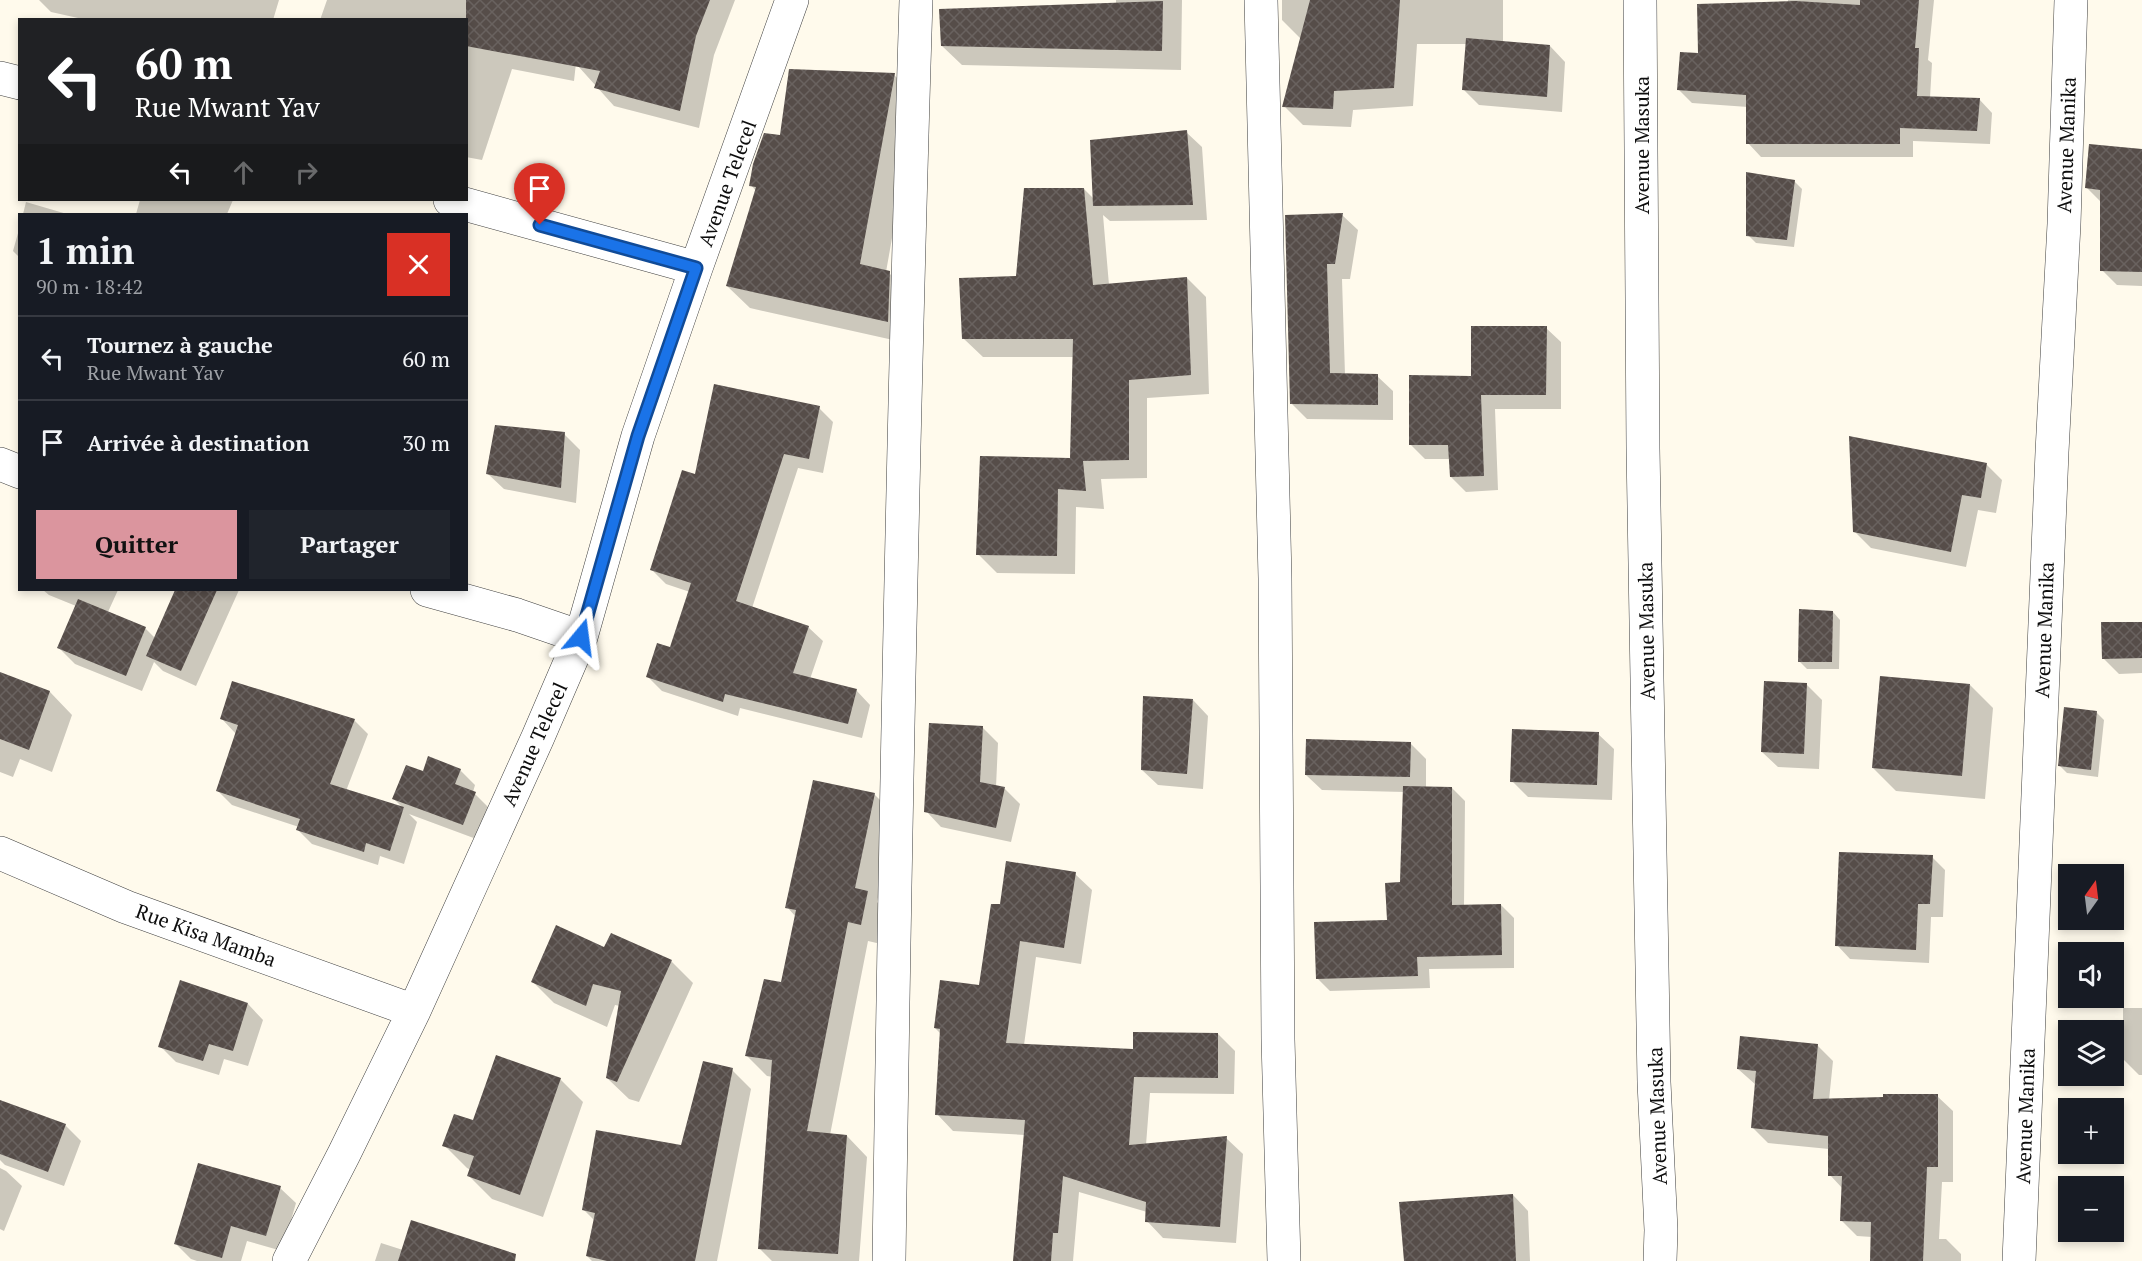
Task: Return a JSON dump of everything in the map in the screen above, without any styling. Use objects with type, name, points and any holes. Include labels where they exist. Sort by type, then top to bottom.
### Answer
[{"type":"street","name":"Avenue Telecel","points":[[289,1261],[345,1154],[414,1011],[534,748],[581,637],[638,436],[792,0]]},
{"type":"street","points":[[888,1261],[894,861],[916,0]]},
{"type":"street","points":[[1261,0],[1275,579],[1278,1039],[1284,1261]]},
{"type":"street","name":"Avenue Masuka","points":[[1640,0],[1643,447],[1654,1070],[1661,1230],[1660,1261]]},
{"type":"street","name":"Avenue Manika","points":[[2019,1261],[2052,452],[2064,224],[2071,0]]},
{"type":"street","points":[[0,78],[18,82]]},
{"type":"street","points":[[454,201],[696,268]]},
{"type":"street","points":[[0,464],[18,471]]},
{"type":"street","points":[[431,591],[518,615],[581,637]]},
{"type":"street","name":"Rue Kisa Mamba","points":[[0,853],[126,907],[414,1011]]},
{"type":"building","points":[[466,0],[710,0],[696,36],[680,111],[594,88],[600,71],[468,46],[468,18],[466,18]]},
{"type":"building","points":[[1310,0],[1400,0],[1394,88],[1334,91],[1333,109],[1282,107]]},
{"type":"building","points":[[1860,0],[1919,0],[1915,48],[1919,48],[1917,96],[1980,98],[1977,131],[1900,128],[1900,144],[1746,144],[1746,95],[1677,90],[1680,52],[1698,53],[1697,4],[1796,1],[1860,5]]},
{"type":"building","points":[[1163,1],[1162,51],[941,46],[939,9]]},
{"type":"building","points":[[1466,38],[1550,45],[1547,97],[1462,90]]},
{"type":"building","points":[[789,69],[895,73],[860,264],[890,271],[888,322],[726,286],[756,187],[749,186],[753,164],[764,133],[780,135]]},
{"type":"building","points":[[1187,130],[1193,205],[1093,206],[1090,140]]},
{"type":"building","points":[[2089,144],[2142,149],[2142,272],[2100,271],[2100,190],[2085,188]]},
{"type":"building","points":[[1746,172],[1795,180],[1787,240],[1746,236]]},
{"type":"building","points":[[1024,188],[1084,188],[1093,285],[1187,277],[1191,375],[1129,380],[1129,460],[1083,461],[1086,491],[1058,489],[1057,556],[976,555],[980,456],[1070,458],[1073,339],[962,339],[959,278],[1016,276]]},
{"type":"building","points":[[1343,213],[1335,264],[1327,264],[1330,373],[1378,374],[1378,405],[1290,404],[1285,215]]},
{"type":"building","points":[[1471,326],[1547,326],[1546,395],[1481,395],[1484,476],[1450,477],[1448,445],[1409,445],[1409,375],[1471,376]]},
{"type":"building","points":[[714,384],[820,406],[809,459],[784,454],[736,601],[809,626],[793,673],[857,689],[848,724],[725,694],[723,702],[646,677],[657,643],[670,647],[691,583],[650,570],[682,470],[695,474]]},
{"type":"building","points":[[495,425],[565,432],[561,488],[486,474]]},
{"type":"building","points":[[1849,436],[1987,463],[1981,498],[1962,495],[1951,552],[1853,532]]},
{"type":"building","points":[[175,591],[217,591],[181,671],[146,656]]},
{"type":"building","points":[[78,599],[146,627],[126,676],[57,648]]},
{"type":"building","points":[[1799,609],[1833,611],[1832,662],[1798,662]]},
{"type":"building","points":[[2101,622],[2142,622],[2142,658],[2102,659]]},
{"type":"building","points":[[0,672],[50,691],[29,750],[0,739]]},
{"type":"building","points":[[1880,676],[1970,684],[1962,776],[1872,768]]},
{"type":"building","points":[[232,681],[355,719],[330,784],[404,807],[390,851],[366,843],[364,852],[296,830],[300,819],[216,791],[238,725],[220,719]]},
{"type":"building","points":[[1764,681],[1807,683],[1804,754],[1761,752]]},
{"type":"building","points":[[1143,696],[1193,699],[1187,774],[1141,770]]},
{"type":"building","points":[[2064,707],[2097,711],[2091,770],[2058,766]]},
{"type":"building","points":[[929,723],[983,726],[980,782],[1005,787],[996,828],[924,812]]},
{"type":"building","points":[[1512,729],[1599,732],[1597,785],[1510,782]]},
{"type":"building","points":[[1306,739],[1411,742],[1410,777],[1305,775]]},
{"type":"building","points":[[428,756],[461,769],[455,784],[476,792],[463,825],[392,799],[406,765],[423,771]]},
{"type":"building","points":[[813,780],[875,793],[855,888],[868,891],[861,925],[848,922],[807,1131],[847,1135],[838,1254],[758,1249],[772,1060],[745,1056],[764,979],[781,982],[796,910],[785,908]]},
{"type":"building","points":[[1403,786],[1452,787],[1452,905],[1501,904],[1502,955],[1417,957],[1418,976],[1316,979],[1314,922],[1387,920],[1385,883],[1400,882]]},
{"type":"building","points":[[1839,852],[1933,855],[1930,904],[1918,904],[1916,950],[1835,946]]},
{"type":"building","points":[[1006,861],[1076,872],[1064,948],[1020,941],[1006,1043],[1133,1049],[1133,1032],[1218,1033],[1218,1078],[1134,1077],[1129,1145],[1227,1136],[1220,1227],[1145,1222],[1146,1202],[1063,1176],[1058,1233],[1053,1233],[1051,1261],[1013,1261],[1025,1120],[935,1115],[940,1029],[934,1028],[940,980],[979,985],[991,904],[1000,904]]},
{"type":"building","points":[[556,925],[604,947],[611,933],[672,960],[617,1082],[606,1078],[621,991],[593,984],[586,1006],[531,982]]},
{"type":"building","points":[[180,980],[248,1003],[233,1051],[209,1044],[203,1061],[158,1047]]},
{"type":"building","points":[[1740,1036],[1818,1044],[1813,1099],[1883,1097],[1883,1094],[1938,1094],[1938,1167],[1927,1167],[1923,1261],[1870,1261],[1871,1222],[1840,1221],[1842,1176],[1828,1176],[1828,1136],[1751,1128],[1756,1071],[1737,1069]]},
{"type":"building","points":[[496,1055],[561,1078],[520,1195],[467,1176],[474,1156],[442,1146],[454,1114],[473,1120]]},
{"type":"building","points":[[703,1061],[733,1068],[695,1261],[607,1261],[586,1256],[595,1213],[582,1210],[596,1130],[681,1145]]},
{"type":"building","points":[[0,1100],[66,1124],[48,1172],[0,1154]]},
{"type":"building","points":[[198,1163],[281,1186],[266,1236],[231,1226],[222,1258],[174,1244]]},
{"type":"building","points":[[1513,1194],[1516,1261],[1404,1261],[1399,1202]]},
{"type":"building","points":[[411,1220],[516,1254],[515,1261],[398,1261]]},
{"type":"route","points":[[540,225],[696,268],[638,436],[581,637]]}]
